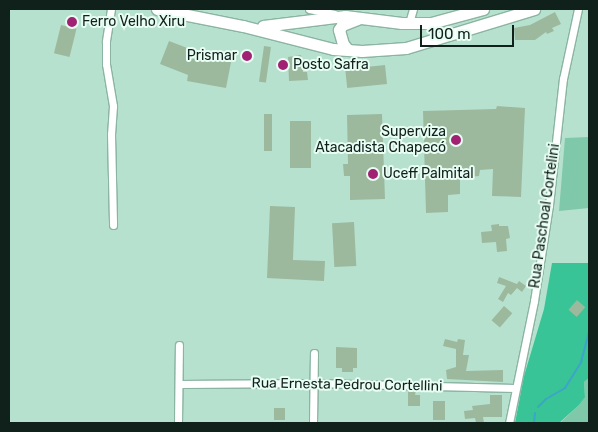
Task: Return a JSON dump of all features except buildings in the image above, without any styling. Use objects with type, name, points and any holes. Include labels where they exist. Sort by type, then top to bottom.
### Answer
[{"type":"main road","points":[[157,9],[243,26],[317,45],[348,50],[395,49],[416,46],[534,9]]},
{"type":"main road","points":[[243,26],[278,26],[345,16],[409,23],[430,23],[484,9]]},
{"type":"main road","points":[[348,50],[340,37],[342,25],[362,19]]},
{"type":"street","points":[[111,9],[106,42],[106,64],[113,106],[111,134],[113,225]]},
{"type":"street","points":[[309,9],[345,16]]},
{"type":"street","points":[[409,23],[413,9]]},
{"type":"street","name":"Rua Paschoal Cortelini","points":[[508,422],[534,301],[549,205],[563,79],[578,9]]},
{"type":"street","points":[[178,345],[178,423]]},
{"type":"street","points":[[313,423],[314,353]]},
{"type":"street","name":"Rua Ernesta Pedrou Cortellini","points":[[179,384],[314,383],[515,388]]},
{"type":"green space","points":[[589,137],[589,208],[559,211],[565,138]]},
{"type":"green space","points":[[552,263],[589,263],[589,378],[584,382],[585,397],[559,423],[515,423],[524,376],[544,309]]},
{"type":"green space","points":[[589,378],[589,423],[560,423],[579,405],[585,396],[584,382]]},
{"type":"waterway","points":[[538,407],[546,399],[565,388],[581,362],[589,333]]},
{"type":"waterway","points":[[534,423],[535,413]]},
{"type":"place","name":"Ferro Velho Xiru","points":[[72,22]]},
{"type":"place","name":"Prismar","points":[[247,56]]},
{"type":"place","name":"Posto Safra","points":[[283,65]]},
{"type":"place","name":"Superviza Atacadista Chapecó","points":[[456,140]]},
{"type":"place","name":"Uceff Palmital","points":[[373,174]]}]
